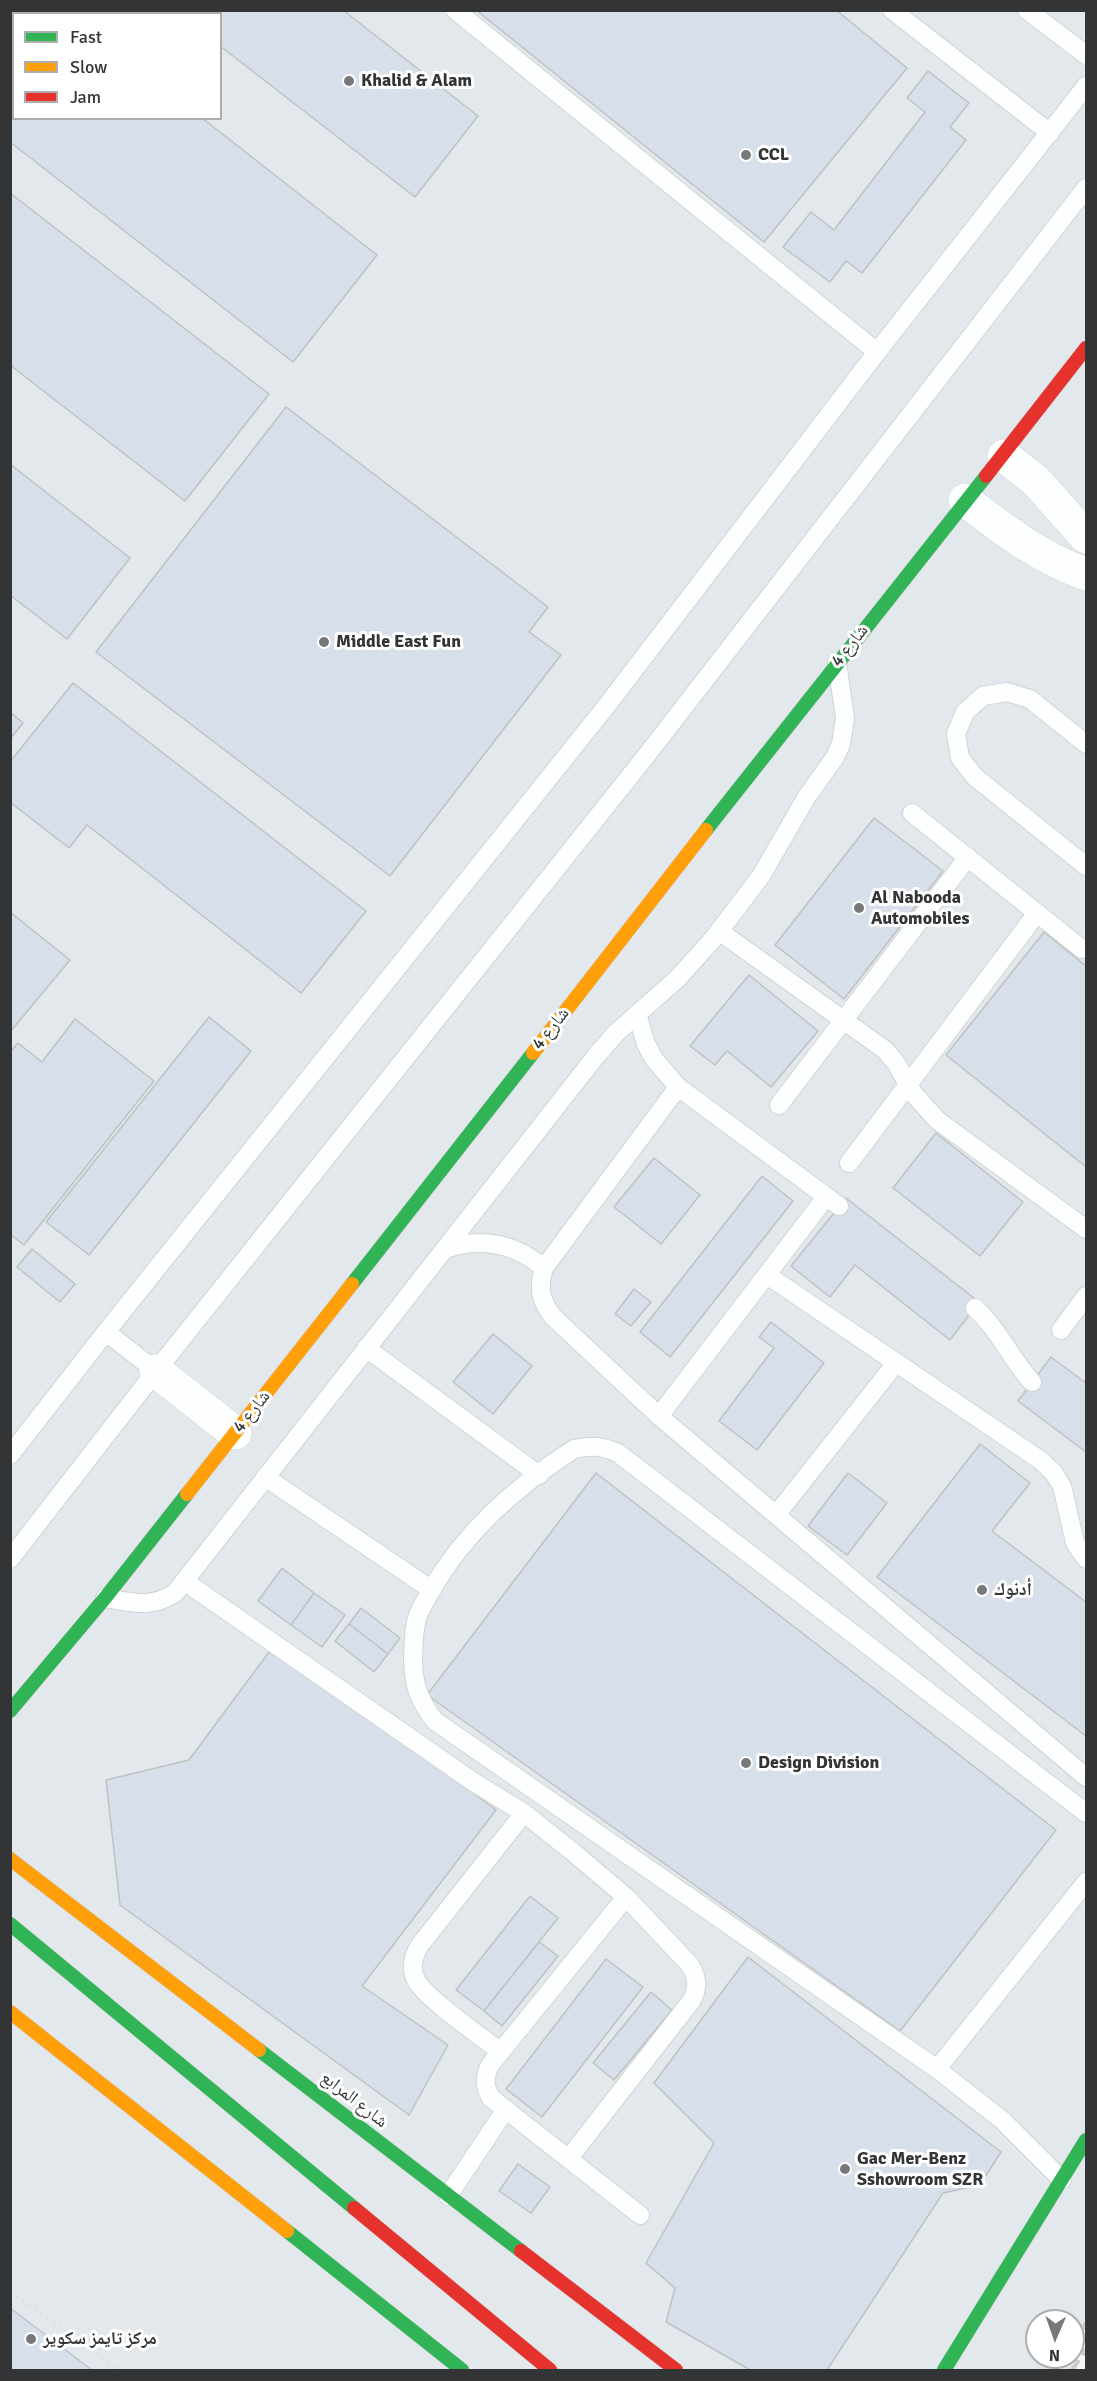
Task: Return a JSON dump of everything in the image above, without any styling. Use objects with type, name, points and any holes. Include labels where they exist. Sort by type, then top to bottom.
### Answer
[{"type":"main road","name":"شارع 4","points":[[11,1713],[235,1433],[965,500],[1005,456],[1086,348]]},
{"type":"main road","name":"شارع المرابع","points":[[14,1856],[448,2196],[676,2370]]},
{"type":"main road","points":[[10,1924],[550,2370]]},
{"type":"main road","points":[[10,2012],[462,2370]]},
{"type":"main road","points":[[944,2370],[1086,2140]]},
{"type":"street","points":[[1005,456],[1044,490],[1086,537]]},
{"type":"street","points":[[965,500],[999,526],[1035,549],[1086,574]]},
{"type":"street","points":[[156,1371],[235,1433]]},
{"type":"lane","points":[[455,10],[877,352]]},
{"type":"lane","points":[[892,10],[1050,133]]},
{"type":"lane","points":[[1031,12],[1086,55]]},
{"type":"lane","points":[[10,1455],[608,704],[877,352],[1050,133],[1081,106],[1086,86]]},
{"type":"lane","points":[[10,1559],[156,1371],[646,756],[1086,188]]},
{"type":"lane","points":[[105,1598],[142,1604],[154,1603],[175,1593],[596,1056],[637,1014],[678,978],[719,931],[761,876],[806,798],[841,744],[845,718],[837,662]]},
{"type":"lane","points":[[1086,744],[1030,699],[1007,692],[983,696],[965,712],[956,734],[960,758],[975,777],[1086,866]]},
{"type":"lane","points":[[912,813],[1082,949]]},
{"type":"lane","points":[[779,1105],[968,857]]},
{"type":"lane","points":[[849,1163],[1037,913]]},
{"type":"lane","points":[[719,931],[885,1050],[896,1063],[924,1108],[937,1120],[1086,1229]]},
{"type":"lane","points":[[637,1014],[646,1044],[654,1059],[678,1087],[832,1202],[767,1275],[659,1416]]},
{"type":"lane","points":[[678,1087],[544,1268],[539,1285],[542,1303],[553,1317],[659,1416],[1086,1777]]},
{"type":"lane","points":[[445,1249],[460,1244],[492,1243],[521,1251],[544,1268]]},
{"type":"lane","points":[[767,1275],[1040,1460],[1053,1472],[1062,1486],[1075,1543],[1086,1559]]},
{"type":"lane","points":[[1061,1330],[1086,1296]]},
{"type":"lane","points":[[975,1308],[1001,1336],[1016,1363],[1032,1382]]},
{"type":"lane","points":[[106,1332],[156,1371]]},
{"type":"lane","points":[[366,1348],[539,1475]]},
{"type":"lane","points":[[776,1515],[896,1363]]},
{"type":"lane","points":[[1062,2180],[1002,2120],[937,2068],[435,1721],[419,1699],[413,1672],[418,1614],[448,1562],[468,1536],[491,1514],[574,1449],[589,1446],[604,1447],[618,1453],[1086,1813]]},
{"type":"lane","points":[[265,1477],[432,1590]]},
{"type":"lane","points":[[184,1581],[475,1783],[524,1813],[626,1897],[690,1965],[695,1973],[696,1992],[692,2000],[569,2158]]},
{"type":"lane","points":[[501,2052],[422,1990],[413,1972],[413,1963],[420,1945],[524,1813]]},
{"type":"lane","points":[[937,2068],[1086,1882]]},
{"type":"lane","points":[[626,1897],[490,2065],[485,2081],[486,2090],[491,2098],[640,2215]]},
{"type":"lane","points":[[448,2196],[506,2109]]},
{"type":"path","points":[[10,2291],[118,2370]]},
{"type":"shaded area","points":[[11,11],[1086,11],[1086,2340],[1085,2342],[1085,2309],[1025,2309],[1025,2369],[1070,2369],[11,2370]]},
{"type":"building","name":"Khalid & Alam","points":[[175,10],[343,10],[478,116],[415,197],[222,48],[222,12],[177,12]]},
{"type":"building","name":"CCL","points":[[476,10],[836,10],[907,68],[764,242]]},
{"type":"building","points":[[928,71],[969,103],[950,127],[966,140],[862,273],[846,261],[830,282],[783,247],[811,212],[834,230],[925,112],[907,98]]},
{"type":"building","points":[[12,115],[12,120],[205,120],[377,255],[293,362],[10,142],[10,117]]},
{"type":"building","points":[[10,193],[269,394],[185,501],[10,365]]},
{"type":"building","name":"Middle East Fun","points":[[286,407],[548,607],[529,632],[561,655],[390,876],[96,652]]},
{"type":"building","points":[[10,464],[130,558],[67,639],[10,595]]},
{"type":"building","points":[[73,683],[366,911],[301,993],[87,825],[69,848],[10,802],[10,762]]},
{"type":"building","points":[[10,712],[23,723],[10,739]]},
{"type":"building","name":"Al Nabooda Automobiles","points":[[874,818],[943,871],[844,999],[775,945]]},
{"type":"building","points":[[10,912],[70,960],[10,1032]]},
{"type":"building","points":[[1044,932],[1086,966],[1086,1167],[946,1055]]},
{"type":"building","points":[[749,975],[818,1031],[771,1087],[727,1051],[715,1065],[690,1046]]},
{"type":"building","points":[[209,1017],[251,1051],[89,1255],[46,1222]]},
{"type":"building","points":[[75,1019],[154,1081],[24,1245],[10,1234],[10,1052],[18,1043],[42,1062]]},
{"type":"building","points":[[936,1133],[1023,1202],[980,1256],[893,1188]]},
{"type":"building","points":[[654,1158],[700,1195],[661,1244],[614,1207]]},
{"type":"building","points":[[762,1176],[793,1201],[670,1357],[640,1332]]},
{"type":"building","points":[[846,1198],[979,1302],[950,1340],[855,1265],[830,1297],[791,1266]]},
{"type":"building","points":[[32,1249],[75,1284],[60,1302],[17,1267]]},
{"type":"building","points":[[634,1289],[651,1302],[631,1326],[615,1314]]},
{"type":"building","points":[[771,1322],[824,1363],[757,1450],[719,1421],[774,1348],[759,1337]]},
{"type":"building","points":[[493,1334],[532,1366],[493,1414],[453,1382]]},
{"type":"building","points":[[1051,1357],[1086,1383],[1086,1452],[1018,1401]]},
{"type":"building","name":"أدنوك","points":[[980,1444],[1030,1483],[992,1531],[1086,1602],[1086,1736],[877,1577]]},
{"type":"building","name":"Design Division","points":[[596,1473],[1056,1830],[900,2031],[427,1695]]},
{"type":"building","points":[[848,1473],[887,1503],[847,1555],[808,1526]]},
{"type":"building","points":[[282,1568],[314,1593],[291,1625],[258,1601]]},
{"type":"building","points":[[314,1593],[345,1615],[322,1647],[291,1625]]},
{"type":"building","points":[[361,1608],[400,1638],[388,1654],[349,1624]]},
{"type":"building","points":[[349,1624],[388,1654],[374,1672],[335,1641]]},
{"type":"building","points":[[275,1644],[496,1810],[362,1986],[448,2045],[409,2115],[120,1905],[106,1780],[189,1760]]},
{"type":"building","points":[[530,1896],[558,1918],[484,2011],[456,1990]]},
{"type":"building","points":[[539,1942],[558,1956],[502,2026],[484,2011]]},
{"type":"building","name":"Gac Mer-Benz Sshowroom SZR","points":[[748,1957],[1001,2152],[980,2185],[943,2193],[827,2370],[750,2370],[666,2322],[675,2288],[646,2263],[714,2143],[654,2083]]},
{"type":"building","points":[[606,1959],[643,1987],[542,2117],[506,2089]]},
{"type":"building","points":[[651,1992],[672,2010],[614,2080],[593,2063]]},
{"type":"building","points":[[518,2164],[550,2187],[531,2213],[499,2191]]},
{"type":"building","name":"مركز تايمز سكوير","points":[[10,2308],[92,2370],[10,2370]]},
{"type":"railway","points":[[1072,2370],[1086,2349]]},
{"type":"traffic: fast","points":[[706,830],[986,476]]},
{"type":"traffic: fast","points":[[352,1284],[533,1053]]},
{"type":"traffic: fast","points":[[10,1711],[105,1598],[187,1494]]},
{"type":"traffic: fast","points":[[10,1924],[354,2208]]},
{"type":"traffic: fast","points":[[259,2050],[521,2251]]},
{"type":"traffic: fast","points":[[944,2370],[1086,2140]]},
{"type":"traffic: fast","points":[[287,2231],[462,2370]]},
{"type":"traffic: slow","points":[[533,1053],[706,830]]},
{"type":"traffic: slow","points":[[187,1494],[352,1284]]},
{"type":"traffic: slow","points":[[10,1859],[259,2050]]},
{"type":"traffic: slow","points":[[10,2012],[287,2231]]},
{"type":"traffic: jam","points":[[986,476],[1086,348]]},
{"type":"traffic: jam","points":[[354,2208],[550,2370]]},
{"type":"traffic: jam","points":[[521,2251],[676,2370]]},
{"type":"place","name":"Khalid & Alam","points":[[349,81]]},
{"type":"place","name":"CCL","points":[[746,155]]},
{"type":"place","name":"Middle East Fun","points":[[324,642]]},
{"type":"place","name":"Al Nabooda Automobiles","points":[[859,908]]},
{"type":"place","name":"أدنوك","points":[[982,1590]]},
{"type":"place","name":"Design Division","points":[[746,1763]]},
{"type":"place","name":"Gac Mer-Benz Sshowroom SZR","points":[[845,2169]]},
{"type":"place","name":"مركز تايمز سكوير","points":[[31,2339]]}]
